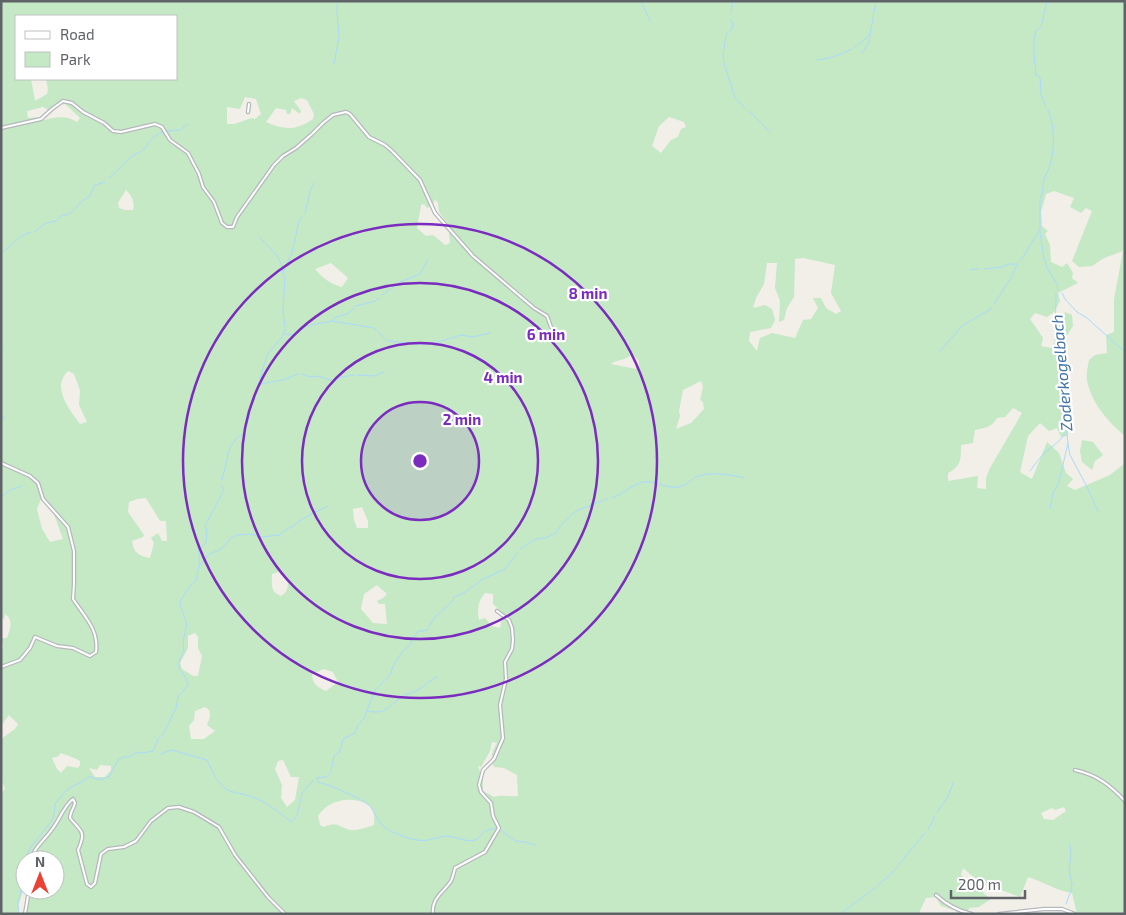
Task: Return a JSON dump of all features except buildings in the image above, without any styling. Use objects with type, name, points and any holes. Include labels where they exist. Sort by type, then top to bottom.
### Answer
[{"type":"street","points":[[1,128],[41,119],[63,101],[72,102],[83,112],[104,123],[113,131],[121,132],[156,124],[162,127],[170,140],[188,153],[199,174],[203,187],[214,202],[222,223],[227,227],[233,227],[237,217],[274,165],[312,134],[322,122],[333,115],[346,112],[350,114],[369,137],[392,150],[420,180],[435,213],[474,256],[534,308],[547,316],[550,327],[563,336],[565,340]]},
{"type":"street","points":[[248,112],[249,104]]},
{"type":"street","points":[[1,463],[30,476],[38,483],[43,499],[68,527],[74,551],[72,599],[91,625],[97,644],[96,652],[90,656],[73,648],[57,646],[35,637],[30,648],[20,660],[1,667]]},
{"type":"street","points":[[433,914],[432,908],[435,899],[451,881],[455,868],[485,852],[499,828],[493,816],[492,803],[481,792],[479,785],[484,768],[494,759],[503,738],[500,711],[506,679],[505,662],[512,649],[513,640],[509,620],[497,611]]},
{"type":"street","points":[[1075,770],[1091,773],[1115,790],[1125,801]]},
{"type":"street","points":[[35,850],[52,829],[68,804],[73,800],[75,802],[70,818],[78,825],[82,833],[82,842],[78,850],[87,884],[91,887],[95,883],[101,854],[108,849],[124,847],[136,841],[151,821],[168,808],[179,807],[194,812],[219,827],[236,855],[268,898],[286,914]]},
{"type":"street","points":[[936,895],[956,910],[972,914]]},
{"type":"street","points":[[25,914],[27,900]]},
{"type":"street","points":[[999,914],[1062,909],[1075,914]]},
{"type":"green space","points":[[1,1],[1125,1],[1125,436],[1112,424],[1096,404],[1087,378],[1089,360],[1095,355],[1107,353],[1106,335],[1114,332],[1114,299],[1123,251],[1104,258],[1092,266],[1079,267],[1072,261],[1092,211],[1086,208],[1081,213],[1070,207],[1074,198],[1054,191],[1046,194],[1041,212],[1042,226],[1048,231],[1045,234],[1050,245],[1051,262],[1062,267],[1067,263],[1073,273],[1072,278],[1078,283],[1058,293],[1060,301],[1054,312],[1047,317],[1035,313],[1030,319],[1043,338],[1041,346],[1051,348],[1058,336],[1057,327],[1063,321],[1065,312],[1072,315],[1073,326],[1064,340],[1068,363],[1061,366],[1060,388],[1068,393],[1072,414],[1067,436],[1061,437],[1057,428],[1049,431],[1040,423],[1028,436],[1020,472],[1032,479],[1047,442],[1059,453],[1066,473],[1073,479],[1067,486],[1075,490],[1110,475],[1125,463],[1125,914],[1077,914],[1072,893],[1028,877],[1020,897],[983,882],[963,868],[961,875],[974,886],[984,888],[983,893],[991,899],[979,907],[969,908],[967,914],[941,906],[936,897],[926,898],[920,914],[23,914],[26,900],[65,900],[65,850],[15,850],[15,900],[20,900],[18,905],[19,914],[1,914],[1,793],[5,789],[1,779],[1,739],[15,729],[18,724],[9,715],[1,726],[1,650],[3,647],[1,638],[7,638],[10,625],[10,619],[5,614],[4,619],[1,618]],"holes":[[[245,97],[256,99],[261,114],[255,119],[252,118],[234,124],[227,124],[227,107],[240,109]],[[301,98],[307,100],[314,114],[313,119],[301,126],[290,128],[278,127],[266,122],[276,108],[286,110],[287,114],[290,114],[292,108],[300,114],[301,111],[294,101]],[[65,104],[80,118],[77,122],[57,117],[44,120],[41,117],[28,118],[27,111],[43,107],[47,109],[47,113],[58,105]],[[669,117],[684,122],[686,127],[681,129],[678,137],[671,140],[661,153],[652,146],[659,126]],[[126,190],[134,204],[133,210],[119,208],[118,203]],[[435,199],[438,203],[439,212],[448,224],[450,243],[445,245],[433,235],[426,236],[417,228],[421,205],[424,204],[427,208],[433,205]],[[803,258],[835,265],[831,293],[841,311],[836,314],[826,308],[821,298],[813,298],[818,308],[811,319],[803,320],[795,338],[772,333],[760,338],[757,351],[749,341],[750,332],[771,328],[775,320],[772,309],[765,305],[753,308],[764,284],[767,263],[777,263],[775,288],[780,301],[779,322],[784,320],[787,308],[794,297],[795,259]],[[331,263],[348,278],[342,287],[324,278],[315,269]],[[632,354],[639,361],[636,369],[611,364]],[[68,371],[74,374],[80,390],[79,405],[87,422],[80,424],[71,412],[61,391],[63,377]],[[701,381],[703,387],[700,400],[703,402],[704,409],[691,423],[676,429],[680,416],[679,411],[683,390]],[[1013,408],[1022,413],[990,468],[986,478],[986,489],[977,488],[978,476],[948,481],[948,473],[958,465],[961,445],[973,443],[975,430],[985,428],[997,418],[1005,417]],[[42,496],[52,509],[63,539],[50,542],[42,529],[37,509]],[[146,498],[160,521],[166,521],[167,541],[162,541],[158,533],[151,538],[154,543],[150,558],[140,555],[135,551],[132,541],[144,535],[128,512],[129,502]],[[362,507],[368,521],[368,528],[357,528],[353,509]],[[281,571],[288,579],[287,589],[281,596],[273,590],[272,585],[272,574]],[[377,585],[387,594],[377,601],[379,604],[385,604],[387,624],[373,623],[361,609],[364,594]],[[485,593],[493,594],[493,604],[503,613],[500,628],[492,626],[485,618],[479,620],[479,605]],[[195,633],[198,637],[198,648],[202,656],[198,676],[193,676],[182,669],[180,663],[188,648],[188,636]],[[324,669],[333,672],[338,682],[326,691],[314,683],[312,674]],[[205,707],[210,713],[207,725],[215,731],[204,739],[191,739],[189,726],[194,720],[195,711]],[[492,742],[497,743],[492,755],[494,767],[504,768],[517,775],[518,796],[494,797],[483,791],[483,780],[478,766],[481,767],[490,751]],[[60,753],[80,761],[80,765],[78,768],[67,766],[61,773],[52,758],[59,756]],[[283,760],[291,777],[299,777],[295,800],[287,807],[281,798],[282,785],[275,769],[278,761]],[[100,765],[111,766],[111,770],[105,777],[95,777],[89,768],[97,770]],[[343,800],[356,800],[370,807],[373,812],[374,825],[353,830],[336,824],[324,827],[320,825],[318,816],[323,810],[329,805]],[[1064,807],[1066,811],[1053,820],[1044,819],[1041,813],[1052,808],[1055,810]]]},
{"type":"green space","points":[[1082,440],[1093,442],[1103,455],[1095,461],[1092,470],[1082,462],[1080,451]]},
{"type":"waterway","points":[[334,64],[339,37],[337,1]]},
{"type":"waterway","points":[[641,1],[650,21]]},
{"type":"waterway","points":[[731,12],[733,1]]},
{"type":"waterway","points":[[855,47],[870,35],[876,1]]},
{"type":"waterway","name":"Zoderkogelbach","points":[[1046,107],[1041,94],[1040,77],[1036,75],[1034,38],[1036,31],[1041,27],[1047,1]]},
{"type":"waterway","points":[[730,19],[733,24],[732,29],[726,35],[724,63],[735,98],[746,109]]},
{"type":"waterway","points":[[862,53],[869,42],[870,36]]},
{"type":"waterway","points":[[817,60],[852,49]]},
{"type":"waterway","name":"Zoderkogelbach","points":[[1048,110],[1053,131],[1053,151],[1040,199],[1040,233],[1047,268],[1057,284],[1058,290]]},
{"type":"waterway","points":[[749,111],[770,132]]},
{"type":"waterway","points":[[167,131],[180,130],[188,124]]},
{"type":"waterway","points":[[109,178],[132,156],[143,150],[153,138],[163,132]]},
{"type":"waterway","points":[[34,232],[46,223],[56,221],[62,215],[70,214],[81,202],[89,197],[95,185],[105,182]]},
{"type":"waterway","points":[[305,214],[310,191],[314,183]]},
{"type":"waterway","points":[[285,327],[283,312],[285,277],[283,273],[292,252],[299,221],[302,217]]},
{"type":"waterway","points":[[1021,260],[1039,231]]},
{"type":"waterway","points":[[1,254],[21,236],[31,232]]},
{"type":"waterway","points":[[260,238],[278,258],[283,273]]},
{"type":"waterway","points":[[382,295],[400,282],[420,274],[428,259]]},
{"type":"waterway","points":[[994,304],[1011,278],[1018,262]]},
{"type":"waterway","points":[[984,269],[1015,264]]},
{"type":"waterway","points":[[970,270],[978,269]]},
{"type":"waterway","points":[[1062,293],[1077,312],[1087,318],[1117,345]]},
{"type":"waterway","name":"Zoderkogelbach","points":[[1050,509],[1053,493],[1059,482],[1068,443],[1061,400],[1062,367],[1055,339],[1056,294]]},
{"type":"waterway","points":[[332,321],[334,318],[349,313],[356,306],[375,301],[379,298]]},
{"type":"waterway","points":[[940,351],[962,326],[992,308]]},
{"type":"waterway","points":[[302,330],[306,326],[332,321],[374,328],[388,341],[418,344],[431,344],[461,335],[473,337],[490,333]]},
{"type":"waterway","points":[[257,389],[267,355],[282,337],[285,329]]},
{"type":"waterway","points":[[285,334],[293,335],[300,331]]},
{"type":"waterway","points":[[1118,346],[1125,352]]},
{"type":"waterway","points":[[1,348],[4,351]]},
{"type":"waterway","points":[[357,375],[374,376],[384,372]]},
{"type":"waterway","points":[[260,384],[283,380],[298,374]]},
{"type":"waterway","points":[[302,374],[334,381],[341,377],[354,375]]},
{"type":"waterway","points":[[222,480],[230,447],[245,432],[250,405],[255,399],[256,392]]},
{"type":"waterway","points":[[1,421],[5,417]]},
{"type":"waterway","points":[[1030,471],[1042,456],[1065,434]]},
{"type":"waterway","points":[[1068,444],[1070,455],[1098,511]]},
{"type":"waterway","points":[[612,498],[644,482],[678,487],[705,474],[726,474],[744,478]]},
{"type":"waterway","points":[[1,497],[10,490],[22,486]]},
{"type":"waterway","points":[[88,776],[100,780],[110,776],[117,761],[123,757],[129,757],[137,752],[153,751],[176,708],[178,697],[188,685],[179,667],[184,651],[183,642],[186,625],[180,601],[196,581],[199,562],[198,550],[206,543],[207,531],[205,526],[224,490],[221,486]]},
{"type":"waterway","points":[[520,549],[536,539],[546,538],[556,533],[561,525],[576,511],[607,499]]},
{"type":"waterway","points":[[262,537],[280,535],[305,517],[328,506]]},
{"type":"waterway","points":[[199,567],[208,555],[221,549],[230,539],[237,535],[251,534],[260,537]]},
{"type":"waterway","points":[[316,778],[326,777],[331,772],[334,756],[340,752],[343,739],[355,733],[358,725],[364,718],[375,690],[390,675],[394,664],[402,652],[409,646],[417,632],[427,630],[434,618],[453,601],[454,597],[464,593],[483,579],[505,569],[518,552]]},
{"type":"waterway","points":[[368,711],[382,711],[438,676]]},
{"type":"waterway","points":[[161,754],[171,750],[207,760],[216,777],[226,789],[263,802],[291,822],[297,816],[302,793],[314,780]]},
{"type":"waterway","points":[[30,850],[52,819],[57,801],[69,788],[87,778]]},
{"type":"waterway","points":[[317,779],[319,783],[354,796],[367,804],[372,808],[382,825],[394,833],[408,838],[425,840],[450,836],[473,840],[485,831],[496,828]]},
{"type":"waterway","points":[[937,812],[948,797],[953,783]]},
{"type":"waterway","points":[[928,830],[935,816]]},
{"type":"waterway","points":[[502,831],[515,841],[535,845]]},
{"type":"waterway","points":[[899,864],[925,833]]},
{"type":"waterway","points":[[1066,904],[1072,883],[1069,871],[1070,844]]},
{"type":"waterway","points":[[877,886],[898,866]]},
{"type":"waterway","points":[[840,914],[875,888]]},
{"type":"waterway","points":[[19,900],[19,914]]}]
